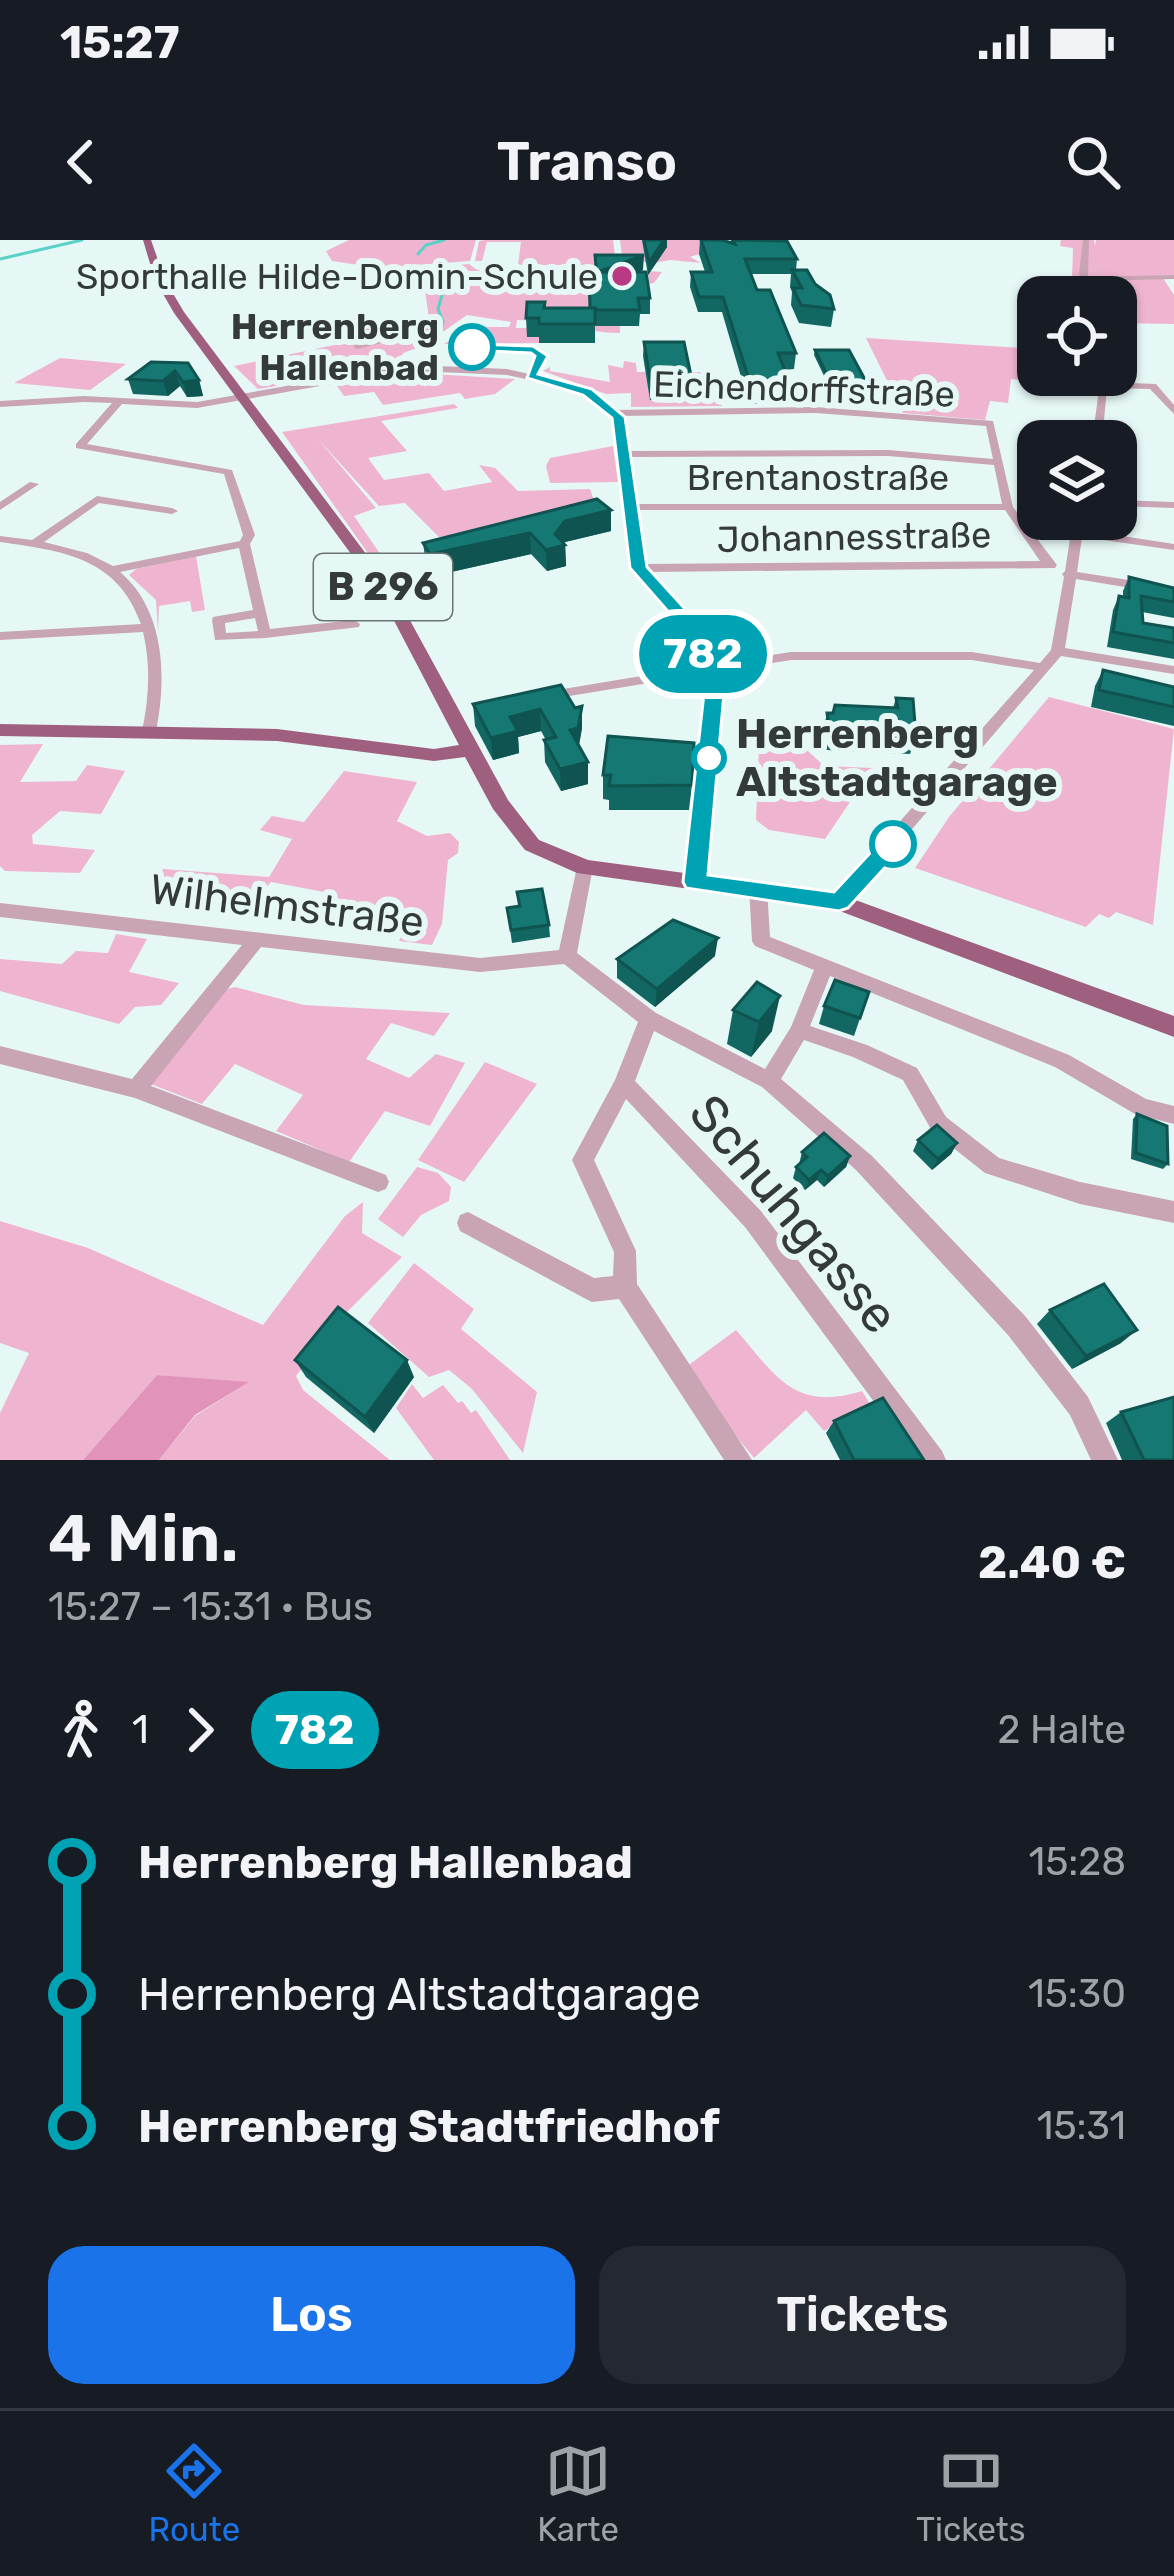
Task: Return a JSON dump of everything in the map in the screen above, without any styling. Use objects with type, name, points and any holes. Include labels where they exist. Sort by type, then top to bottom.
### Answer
[{"type":"main road","points":[[147,240],[170,298],[244,399]]},
{"type":"main road","name":"B 296","points":[[244,399],[398,610],[500,804],[532,845],[585,867]]},
{"type":"main road","points":[[0,730],[277,735],[434,755],[466,742]]},
{"type":"main road","points":[[585,867],[839,902],[1174,1027]]},
{"type":"street","points":[[1084,276],[1086,240]]},
{"type":"street","points":[[1137,278],[1174,277]]},
{"type":"street","points":[[376,373],[357,346],[403,335],[418,320]]},
{"type":"street","points":[[0,404],[119,401],[197,405],[376,373],[465,369],[531,376],[587,392],[616,412],[639,568],[688,623],[709,667],[714,693],[695,882]]},
{"type":"street","points":[[1137,384],[1153,386],[1174,411]]},
{"type":"street","points":[[119,401],[80,446],[228,472],[249,535],[244,544],[265,634]]},
{"type":"street","name":"Eichendorffstraße","points":[[616,412],[816,410],[990,423],[996,462]]},
{"type":"street","points":[[622,454],[888,453],[996,462],[1008,507],[1048,564]]},
{"type":"street","points":[[0,506],[34,484]]},
{"type":"street","points":[[34,544],[97,499],[118,491]]},
{"type":"street","points":[[97,499],[172,511]]},
{"type":"street","points":[[1137,503],[1174,505]]},
{"type":"street","name":"Brentanostraße","points":[[628,507],[1008,507]]},
{"type":"street","points":[[0,539],[78,554],[112,570],[128,588],[147,628],[157,691],[149,731]]},
{"type":"street","points":[[1137,539],[1174,547]]},
{"type":"street","points":[[839,902],[1058,650],[1075,540]]},
{"type":"street","points":[[112,570],[244,544]]},
{"type":"street","name":"Johannesstraße","points":[[639,568],[1048,564],[1068,572],[1174,591]]},
{"type":"street","points":[[261,613],[218,620],[220,637],[354,624]]},
{"type":"street","points":[[0,635],[147,628]]},
{"type":"street","points":[[1058,650],[1174,670]]},
{"type":"street","points":[[557,694],[791,656],[877,653],[1010,658],[1040,667]]},
{"type":"street","points":[[585,867],[567,956],[649,1019],[769,1081],[863,1163],[1017,1326],[1079,1406],[1106,1460]]},
{"type":"street","points":[[758,888],[761,941],[1062,1061],[1142,1107],[1174,1115]]},
{"type":"street","name":"Wilhelmstraße","points":[[0,910],[480,964],[567,956]]},
{"type":"street","points":[[136,1089],[258,938]]},
{"type":"street","points":[[769,1081],[800,1030],[824,967]]},
{"type":"street","points":[[649,1019],[624,1083],[583,1160],[625,1251],[625,1287],[739,1460]]},
{"type":"street","points":[[800,1030],[910,1075],[939,1124],[993,1166],[1080,1192],[1174,1212]]},
{"type":"street","points":[[0,1055],[136,1089],[378,1182]]},
{"type":"street","name":"Schuhgasse","points":[[624,1083],[752,1220],[930,1458]]},
{"type":"street","points":[[468,1222],[592,1290],[625,1287]]},
{"type":"shaded area","points":[[349,240],[476,240],[470,261],[399,271],[332,261],[326,251]]},
{"type":"shaded area","points":[[613,240],[615,256],[622,256],[620,240],[712,240],[709,251],[690,257],[701,263],[648,264],[642,260],[639,265],[518,265],[521,242],[487,242],[482,261],[475,261],[479,241]]},
{"type":"shaded area","points":[[1061,240],[1094,240],[1095,246],[1096,240],[1174,240],[1174,276],[1161,275],[1174,295],[1174,324],[1137,323],[1137,276],[1072,276],[1073,248],[1060,246]]},
{"type":"shaded area","points":[[469,264],[477,270],[641,267],[597,282],[649,282],[648,271],[662,272],[605,325],[620,326],[620,333],[517,320],[516,328],[528,328],[540,337],[539,343],[444,344],[472,327],[509,327],[511,322],[467,315],[423,346],[403,353],[400,366],[258,389],[234,366],[344,343],[330,323],[429,319],[422,269]]},
{"type":"shaded area","points":[[866,338],[1017,348],[1017,380],[1011,379],[1008,403],[990,401],[985,420],[903,413]]},
{"type":"shaded area","points":[[60,358],[126,364],[90,390],[14,383]]},
{"type":"shaded area","points":[[624,361],[636,363],[637,372],[714,372],[721,393],[704,396],[721,399],[722,406],[631,407],[631,393],[606,394],[543,371],[550,367],[550,371],[610,382],[608,365],[623,368]]},
{"type":"shaded area","points":[[432,374],[515,379],[495,394],[465,399],[460,393],[383,405],[374,392],[344,396],[337,386]]},
{"type":"shaded area","points":[[454,404],[458,408],[381,421],[407,451],[368,458],[384,480],[429,473],[444,491],[492,482],[479,465],[495,468],[518,491],[590,489],[596,506],[493,533],[439,537],[405,503],[379,506],[318,439],[376,508],[354,516],[392,571],[415,567],[444,604],[409,611],[282,432]]},
{"type":"shaded area","points":[[613,446],[618,482],[550,483],[546,466],[550,458]]},
{"type":"shaded area","points":[[196,556],[205,610],[192,612],[190,601],[159,606],[158,632],[156,600],[129,575],[136,569]]},
{"type":"shaded area","points":[[1049,697],[1174,729],[1153,925],[1116,912],[1109,918],[1099,914],[1086,927],[915,868],[949,817]]},
{"type":"shaded area","points":[[43,744],[20,782],[76,781],[87,765],[125,771],[101,814],[60,811],[32,835],[33,844],[95,850],[80,873],[5,871],[0,866],[0,745]]},
{"type":"shaded area","points":[[759,747],[808,751],[824,766],[873,768],[825,839],[769,830],[756,820]]},
{"type":"shaded area","points":[[344,771],[417,782],[397,821],[427,836],[450,833],[459,842],[458,853],[448,860],[442,924],[432,945],[399,941],[411,911],[355,902],[342,917],[315,910],[324,892],[271,882],[258,897],[148,887],[163,869],[269,877],[292,839],[260,830],[272,816],[304,822]]},
{"type":"shaded area","points":[[116,934],[147,939],[129,972],[179,983],[161,1005],[135,1007],[119,1024],[0,991],[0,959],[62,964],[76,951],[108,953]]},
{"type":"shaded area","points":[[235,987],[304,1005],[450,1013],[434,1036],[391,1023],[366,1059],[409,1078],[436,1054],[465,1063],[430,1126],[385,1111],[349,1162],[276,1131],[303,1095],[235,1064],[202,1104],[148,1083],[223,990]]},
{"type":"shaded area","points":[[485,1062],[537,1084],[464,1182],[418,1160]]},
{"type":"shaded area","points":[[417,1167],[438,1173],[451,1187],[449,1201],[421,1215],[403,1237],[378,1219]]},
{"type":"shaded area","points":[[363,1202],[362,1233],[402,1257],[345,1314],[296,1376],[303,1390],[390,1460],[159,1460],[195,1416],[247,1383],[157,1375],[83,1460],[0,1460],[0,1413],[29,1353],[0,1343],[0,1221],[88,1248],[263,1325],[345,1216]]},
{"type":"shaded area","points":[[414,1263],[474,1309],[461,1329],[537,1392],[523,1453],[472,1389],[449,1370],[429,1377],[368,1323]]},
{"type":"shaded area","points":[[736,1330],[789,1386],[819,1397],[862,1391],[870,1404],[824,1431],[806,1410],[754,1458],[682,1370]]},
{"type":"shaded area","points":[[157,1375],[249,1382],[195,1415],[159,1460],[83,1460]]},
{"type":"shaded area","points":[[412,1384],[423,1398],[443,1385],[471,1413],[476,1410],[510,1460],[434,1460],[396,1408]]},
{"type":"building","points":[[644,240],[664,240],[649,262]]},
{"type":"building","points":[[701,240],[735,244],[733,240],[787,241],[797,259],[745,259],[757,290],[770,290],[796,353],[778,353],[791,386],[751,386],[723,297],[699,297],[691,272],[712,272]]},
{"type":"building","points":[[595,255],[644,255],[598,272],[646,272],[650,298],[638,298],[640,310],[590,308],[589,277],[597,277]]},
{"type":"building","points":[[792,270],[807,270],[830,295],[834,309],[801,305],[793,288],[802,288]]},
{"type":"building","points":[[527,302],[545,302],[544,308],[595,308],[595,324],[539,324],[539,318],[526,318]]},
{"type":"building","points":[[644,342],[684,342],[693,385],[651,385]]},
{"type":"building","points":[[815,350],[849,350],[875,398],[838,398]]},
{"type":"building","points":[[151,362],[188,363],[199,380],[183,382],[175,371],[163,381],[128,379]]},
{"type":"building","points":[[597,499],[611,510],[565,521],[555,534],[565,545],[546,550],[530,533],[430,554],[423,543]]},
{"type":"building","points":[[1129,577],[1174,588],[1174,602],[1141,596],[1143,623],[1174,628],[1174,643],[1113,632],[1119,596],[1129,598]]},
{"type":"building","points":[[1103,670],[1174,687],[1174,707],[1099,690]]},
{"type":"building","points":[[561,685],[575,708],[582,706],[578,728],[570,730],[588,762],[560,769],[544,740],[556,737],[540,709],[510,717],[518,731],[491,738],[473,704]]},
{"type":"building","points":[[896,698],[913,699],[916,736],[830,732],[827,713],[833,713],[835,705],[898,708]]},
{"type":"building","points":[[608,736],[694,743],[692,785],[609,786],[611,775],[603,775]]},
{"type":"building","points":[[542,889],[549,925],[511,930],[507,908],[520,906],[517,892]]},
{"type":"building","points":[[673,920],[718,938],[657,989],[617,959]]},
{"type":"building","points":[[835,980],[869,992],[860,1018],[824,1006]]},
{"type":"building","points":[[757,982],[780,996],[759,1022],[733,1010]]},
{"type":"building","points":[[1137,1114],[1167,1126],[1168,1164],[1136,1153]]},
{"type":"building","points":[[937,1125],[957,1143],[938,1159],[918,1140]]},
{"type":"building","points":[[824,1133],[850,1156],[828,1176],[821,1170],[809,1180],[796,1167],[807,1157],[802,1152]]},
{"type":"building","points":[[1104,1284],[1137,1330],[1086,1356],[1050,1310]]},
{"type":"building","points":[[338,1307],[407,1360],[365,1417],[295,1360]]},
{"type":"building","points":[[1174,1397],[1174,1460],[1144,1460],[1121,1412]]},
{"type":"building","points":[[883,1398],[924,1460],[854,1460],[834,1421]]},
{"type":"waterway","points":[[0,259],[82,240]]},
{"type":"waterway","points":[[418,254],[426,245],[444,240]]},
{"type":"waterway","points":[[434,267],[440,271],[428,282],[442,295],[438,309],[442,319]]},
{"type":"waterway","points":[[421,343],[441,331],[443,321]]},
{"type":"bus line","name":"782","points":[[472,347],[533,350],[542,356],[531,376],[587,392],[616,412],[639,568],[688,623],[709,667],[714,693],[695,882],[795,892],[839,902],[893,844]]},
{"type":"place","name":"Sporthalle Hilde-Domin-Schule","points":[[622,276]]},
{"type":"place","name":"Herrenberg Hallenbad","points":[[472,347]]},
{"type":"place","name":"Herrenberg Altstadtgarage","points":[[709,758]]}]
